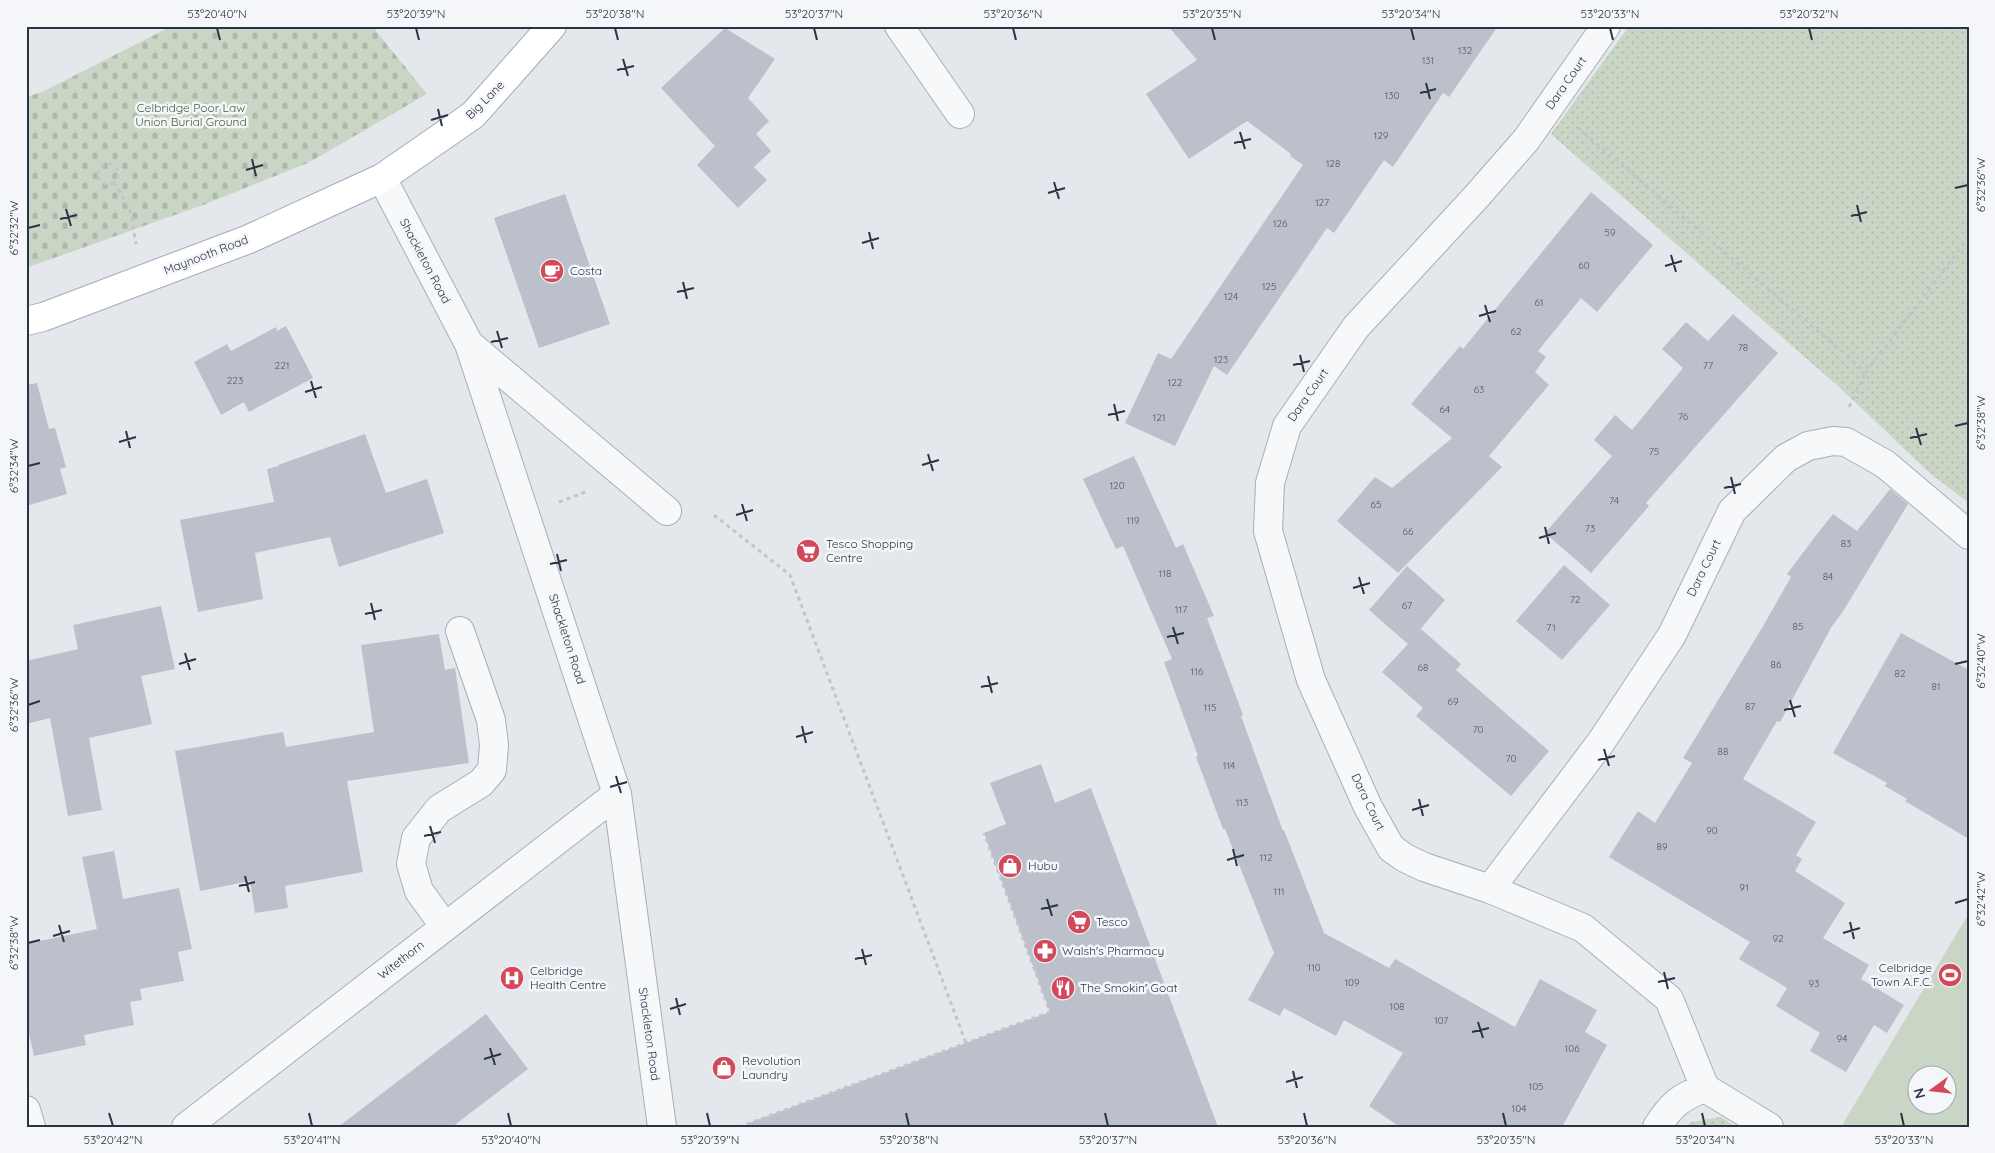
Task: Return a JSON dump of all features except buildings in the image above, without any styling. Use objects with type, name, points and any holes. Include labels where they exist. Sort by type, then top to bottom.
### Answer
[{"type":"main road","name":"Big Lane","points":[[382,178],[473,114],[552,26]]},
{"type":"main road","name":"Maynooth Road","points":[[26,321],[43,317],[249,239],[382,178]]},
{"type":"street","points":[[899,26],[960,114]]},
{"type":"street","name":"Dara Court","points":[[1606,26],[1526,140],[1356,327],[1287,426],[1270,483],[1268,531],[1311,680],[1368,807],[1391,848],[1424,868],[1490,889],[1583,928],[1669,999],[1705,1088]]},
{"type":"street","name":"Shackleton Road","points":[[382,178],[470,344],[617,794],[662,1127]]},
{"type":"street","points":[[470,344],[667,511]]},
{"type":"street","name":"Dara Court","points":[[1490,889],[1601,742],[1668,640],[1732,512],[1786,458],[1808,446],[1832,441],[1846,442],[1885,464],[1969,535]]},
{"type":"street","points":[[445,927],[419,891],[411,864],[416,838],[439,808],[481,783],[492,770],[494,745],[490,720],[460,631]]},
{"type":"street","name":"Witethorn","points":[[186,1127],[617,794]]},
{"type":"street","points":[[1656,1127],[1670,1108],[1686,1096],[1705,1088],[1769,1127]]},
{"type":"street","points":[[26,1110],[31,1127]]},
{"type":"path","points":[[1589,137],[1866,372],[1969,237]]},
{"type":"path","points":[[109,164],[116,167],[118,175],[114,182],[106,185],[100,181],[98,173],[101,166],[109,164]]},
{"type":"path","points":[[114,182],[130,209],[142,280]]},
{"type":"path","points":[[556,503],[590,490]]},
{"type":"path","points":[[714,515],[790,575],[966,1043]]},
{"type":"path","points":[[739,1127],[1050,1012],[984,833]]},
{"type":"green space","name":"Celbridge Poor Law Union Burial Ground","points":[[172,26],[372,26],[427,94],[308,163],[203,205],[26,268],[26,97],[42,92]]},
{"type":"green space","points":[[1629,26],[1969,26],[1969,503],[1931,474],[1839,387],[1551,134]]},
{"type":"green space","name":"Celbridge Town A.F.C.","points":[[1969,913],[1969,1127],[1841,1127]]},
{"type":"green space","points":[[1721,1117],[1736,1127],[1684,1127],[1692,1122]]},
{"type":"place","name":"Costa","points":[[552,271]]},
{"type":"place","name":"Tesco Shopping Centre","points":[[808,551]]},
{"type":"place","name":"Hubu","points":[[1010,866]]},
{"type":"place","name":"Tesco","points":[[1079,922]]},
{"type":"place","name":"Walsh's Pharmacy","points":[[1045,951]]},
{"type":"place","name":"Celbridge Town A.F.C.","points":[[1950,975]]},
{"type":"place","name":"Celbridge Health Centre","points":[[512,978]]},
{"type":"place","name":"The Smokin' Goat","points":[[1063,988]]},
{"type":"place","name":"Revolution Laundry","points":[[724,1068]]}]
